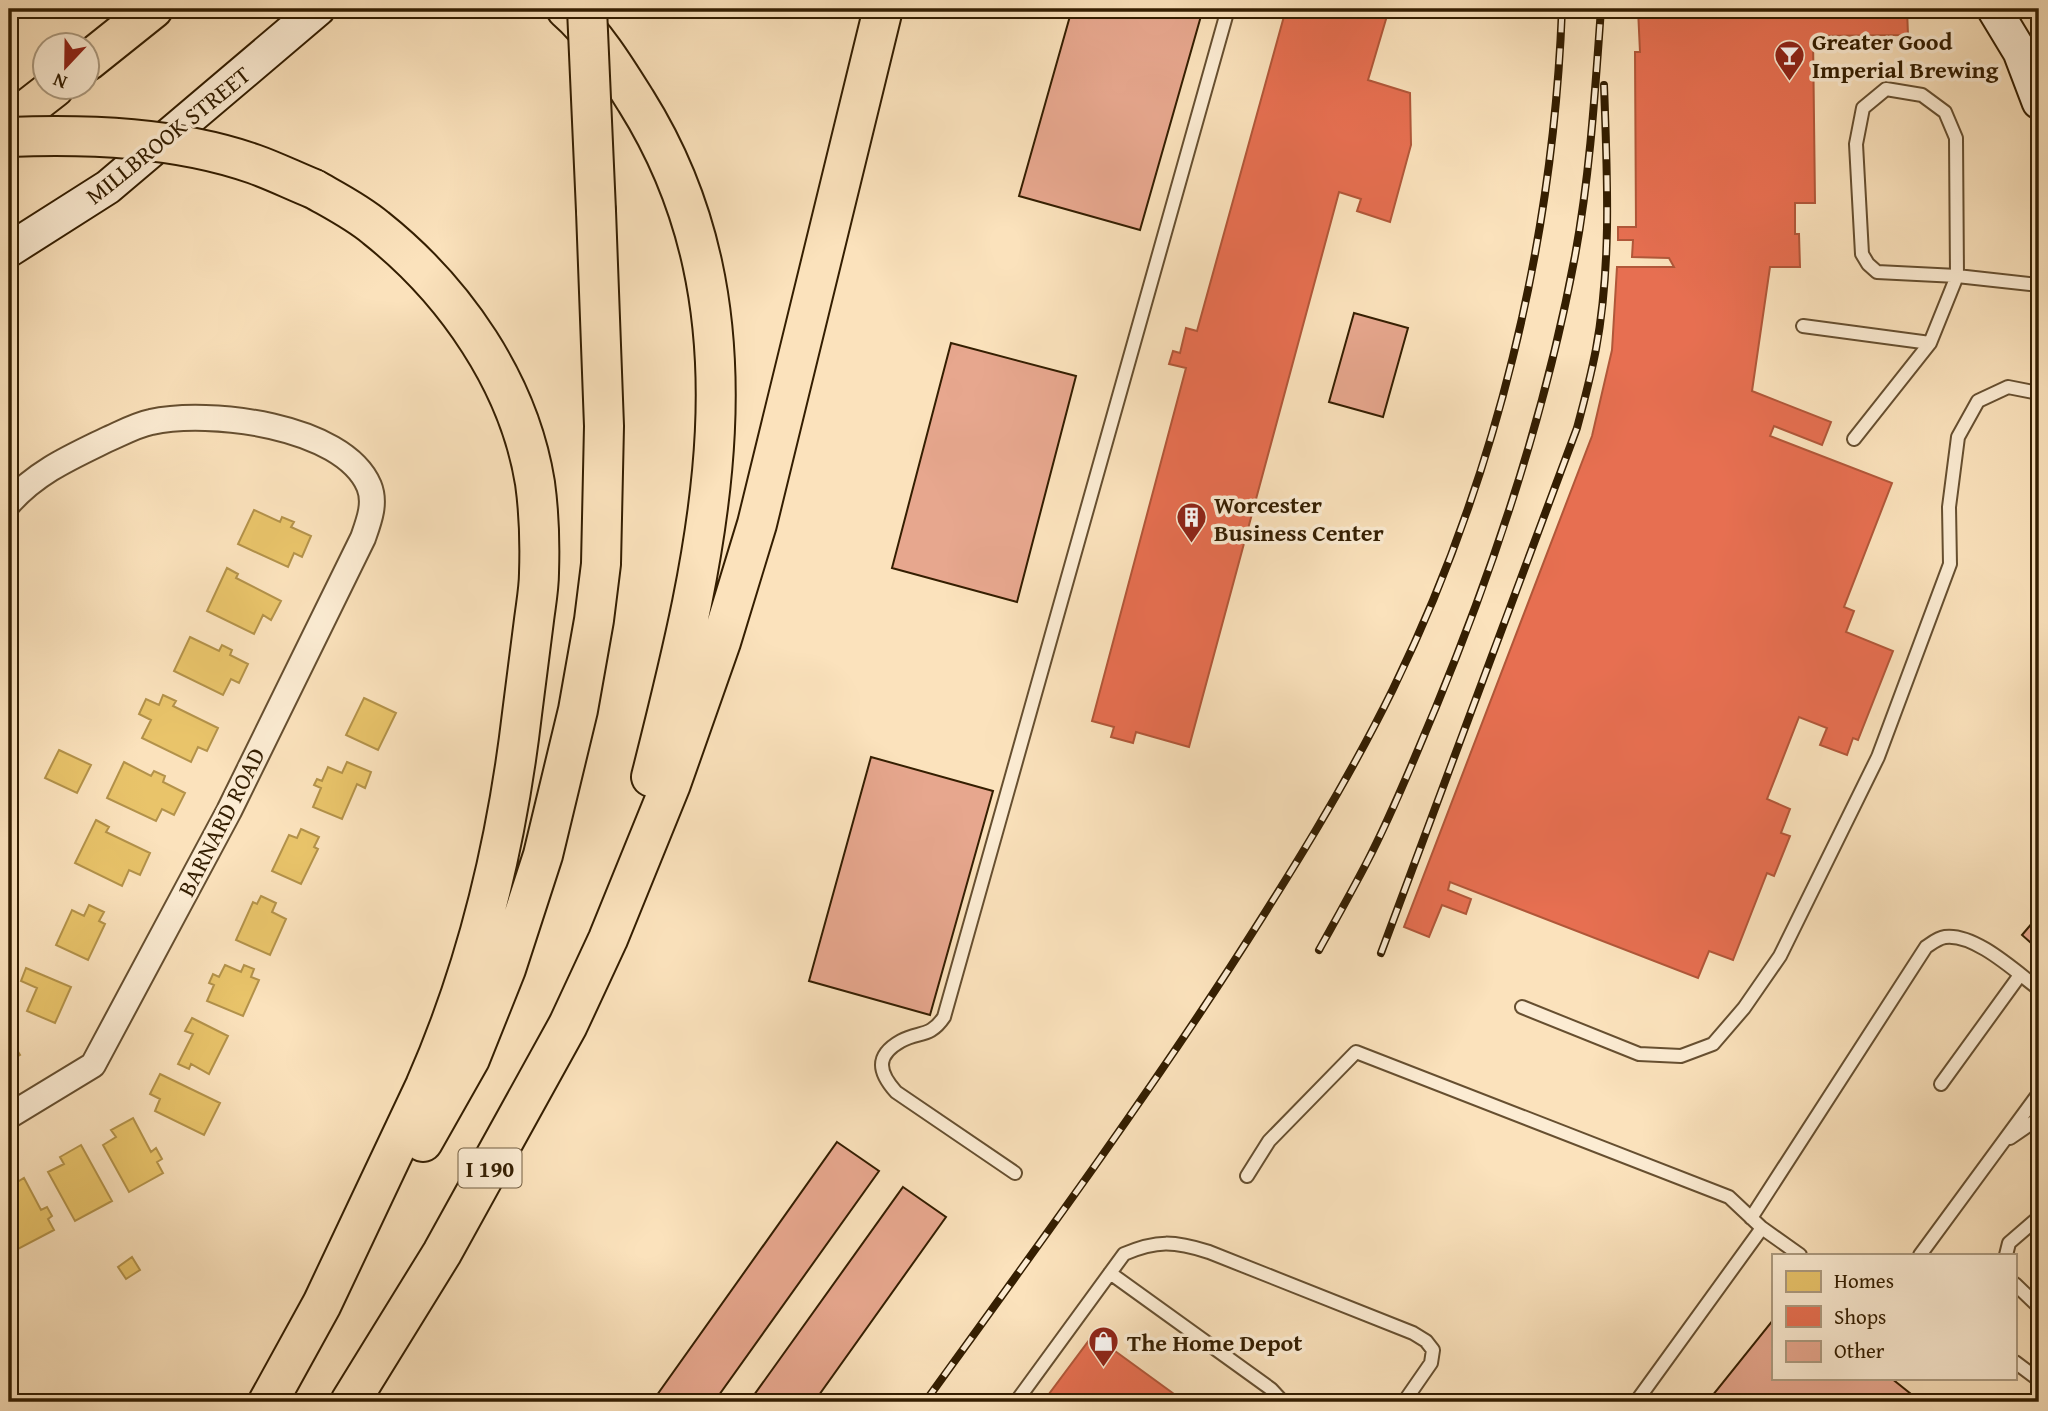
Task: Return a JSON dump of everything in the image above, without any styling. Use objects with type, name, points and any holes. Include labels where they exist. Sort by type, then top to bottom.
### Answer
[{"type":"highway","points":[[102,50],[153,9]]},
{"type":"highway","points":[[566,9],[579,20],[628,89],[653,130],[679,182],[700,247],[708,289],[713,343],[713,469],[702,556],[674,683],[614,925]]},
{"type":"highway","points":[[268,1402],[322,1304],[435,1124],[470,1059],[528,907],[561,785],[578,710],[601,564],[604,426],[587,9]]},
{"type":"highway","points":[[614,925],[698,710],[746,563],[883,9]]},
{"type":"highway","points":[[9,123],[36,102]]},
{"type":"highway","points":[[9,137],[91,136],[172,145],[254,164],[314,189],[348,208],[402,251],[451,303],[492,363],[510,401],[524,441],[538,512],[539,574],[514,782],[491,892],[477,946],[439,1053],[322,1304]]},
{"type":"highway","name":"I 190","points":[[350,1402],[442,1254],[501,1149],[568,1025],[614,925]]},
{"type":"main road","name":"MILLBROOK STREET","points":[[9,250],[108,187],[318,9]]},
{"type":"main road","points":[[1994,9],[2020,52],[2037,88]]},
{"type":"street","name":"BARNARD ROAD","points":[[9,503],[49,468],[150,422],[229,418],[275,427],[312,439],[344,455],[368,485],[372,497],[371,516],[363,538],[229,811],[93,1065],[9,1116]]},
{"type":"lane","points":[[1014,1173],[896,1092],[883,1077],[881,1065],[889,1052],[901,1041],[936,1029],[944,1017],[1227,9]]},
{"type":"lane","points":[[1854,439],[1930,343],[1957,276],[1956,138],[1945,112],[1922,95],[1886,89],[1863,108],[1856,144],[1862,254],[1868,264],[1877,272],[1957,276],[2039,285]]},
{"type":"lane","points":[[1803,326],[1930,343]]},
{"type":"lane","points":[[1522,1007],[1639,1054],[1681,1056],[1713,1044],[1780,956],[1878,757],[1950,564],[1950,507],[1958,437],[1978,401],[2008,387],[2039,393]]},
{"type":"lane","points":[[1751,1218],[1926,947],[1942,937],[1959,937],[1974,943],[2039,989]]},
{"type":"lane","points":[[1941,1084],[2020,975]]},
{"type":"lane","points":[[1247,1176],[1269,1141],[1356,1052],[1729,1197],[1762,1228],[1799,1254]]},
{"type":"lane","points":[[1921,1254],[2039,1093]]},
{"type":"lane","points":[[2003,1142],[2039,1118]]},
{"type":"lane","points":[[2006,1254],[2009,1243],[2039,1217]]},
{"type":"lane","points":[[1636,1402],[1762,1228]]},
{"type":"lane","points":[[1016,1402],[1124,1254],[1166,1242],[1209,1252],[1413,1333],[1433,1350],[1431,1363],[1404,1402]]},
{"type":"lane","points":[[1110,1273],[1271,1389],[1283,1402]]},
{"type":"lane","points":[[2016,1285],[2039,1307]]},
{"type":"lane","points":[[2016,1363],[2039,1380]]},
{"type":"building: Homes","points":[[254,510],[280,522],[282,517],[294,522],[291,527],[311,536],[302,557],[294,553],[288,567],[238,544]]},
{"type":"building: Homes","points":[[227,568],[238,574],[236,578],[281,601],[271,620],[263,615],[254,634],[207,611]]},
{"type":"building: Homes","points":[[190,637],[219,651],[222,645],[232,650],[230,655],[248,664],[239,683],[231,679],[223,695],[174,671]]},
{"type":"building: Homes","points":[[163,695],[176,701],[173,706],[218,728],[207,751],[198,747],[191,762],[142,738],[151,720],[139,714],[146,699],[159,705]]},
{"type":"building: Homes","points":[[364,698],[396,713],[378,750],[346,735]]},
{"type":"building: Homes","points":[[59,750],[91,765],[77,793],[45,778]]},
{"type":"building: Homes","points":[[124,762],[151,776],[154,771],[165,776],[163,782],[185,793],[174,815],[162,809],[156,821],[107,798]]},
{"type":"building: Homes","points":[[347,762],[371,772],[365,788],[357,784],[342,819],[313,807],[321,788],[314,785],[317,779],[322,781],[328,767],[342,773]]},
{"type":"building: Homes","points":[[96,820],[109,827],[106,832],[150,853],[140,875],[129,870],[122,886],[75,863]]},
{"type":"building: Homes","points":[[301,829],[319,837],[314,847],[318,849],[301,884],[272,871],[289,835],[297,838]]},
{"type":"building: Homes","points":[[261,896],[276,903],[272,912],[286,919],[270,955],[236,940],[253,902],[257,904]]},
{"type":"building: Homes","points":[[89,905],[104,912],[99,921],[105,924],[88,960],[56,945],[72,910],[84,916]]},
{"type":"building: Homes","points":[[225,965],[241,972],[244,965],[254,969],[251,977],[259,980],[243,1016],[207,1001],[214,985],[209,983],[213,974],[219,977]]},
{"type":"building: Homes","points":[[26,968],[71,987],[55,1023],[27,1011],[37,988],[21,981]]},
{"type":"building: Homes","points":[[192,1018],[228,1036],[209,1074],[191,1064],[189,1069],[178,1064],[193,1034],[185,1031]]},
{"type":"building: Homes","points":[[9,1022],[16,1035],[10,1039],[20,1055],[9,1061]]},
{"type":"building: Homes","points":[[160,1074],[220,1103],[204,1135],[155,1111],[160,1099],[150,1094]]},
{"type":"building: Homes","points":[[133,1118],[151,1152],[156,1148],[162,1159],[157,1162],[163,1173],[129,1192],[103,1145],[116,1137],[111,1130]]},
{"type":"building: Homes","points":[[81,1145],[112,1201],[75,1221],[48,1172],[64,1164],[60,1157]]},
{"type":"building: Homes","points":[[24,1178],[41,1210],[47,1207],[52,1216],[48,1219],[54,1230],[18,1249],[9,1231],[9,1187]]},
{"type":"building: Homes","points":[[132,1257],[140,1270],[126,1279],[118,1267]]},
{"type":"building: Shops","name":"Worcester Business Center","points":[[1286,9],[1389,9],[1368,80],[1410,93],[1411,145],[1390,222],[1357,211],[1361,199],[1339,192],[1189,747],[1136,732],[1133,743],[1111,737],[1114,727],[1092,721],[1186,368],[1169,364],[1173,351],[1180,353],[1186,328],[1197,331]]},
{"type":"building: Shops","points":[[1638,9],[1907,9],[1908,35],[1813,36],[1815,203],[1795,203],[1795,234],[1799,234],[1800,267],[1770,267],[1752,391],[1831,422],[1822,445],[1774,426],[1770,436],[1892,483],[1844,607],[1854,611],[1846,632],[1893,651],[1858,740],[1853,738],[1847,755],[1820,745],[1827,728],[1799,717],[1767,799],[1790,809],[1781,833],[1790,836],[1774,876],[1767,873],[1733,960],[1709,951],[1698,978],[1450,882],[1448,890],[1471,899],[1466,914],[1442,905],[1429,937],[1404,927],[1592,436],[1612,350],[1617,267],[1674,267],[1669,258],[1632,257],[1633,240],[1618,240],[1618,227],[1636,227],[1635,52],[1640,52]]},
{"type":"building: Shops","name":"The Home Depot","points":[[1093,1335],[1185,1402],[1043,1402]]},
{"type":"building: Other","points":[[1072,9],[1203,9],[1140,230],[1019,196]]},
{"type":"building: Other","points":[[1354,313],[1408,328],[1383,417],[1329,402]]},
{"type":"building: Other","points":[[951,343],[1076,376],[1017,602],[892,568]]},
{"type":"building: Other","points":[[871,757],[993,791],[930,1015],[809,981]]},
{"type":"building: Other","points":[[2039,915],[2039,950],[2022,935]]},
{"type":"building: Other","points":[[837,1142],[879,1171],[714,1402],[652,1402]]},
{"type":"building: Other","points":[[903,1187],[946,1217],[814,1402],[749,1402]]},
{"type":"building: Other","points":[[1772,1321],[1772,1380],[1894,1380],[1921,1402],[1720,1402],[1712,1396]]},
{"type":"railway","points":[[925,1402],[1119,1131],[1231,966],[1316,830],[1393,689],[1462,527],[1513,358],[1532,271],[1546,184],[1562,9]]},
{"type":"railway","points":[[1319,950],[1377,843],[1411,766],[1479,597],[1534,429],[1563,314],[1580,225],[1601,9]]},
{"type":"railway","points":[[1381,953],[1577,428],[1585,398],[1596,349],[1604,284],[1607,217],[1604,85]]},
{"type":"place","name":"Greater Good Imperial Brewing","points":[[1789,82]]},
{"type":"place","name":"Worcester Business Center","points":[[1191,545]]},
{"type":"place","name":"The Home Depot","points":[[1104,1369]]}]
